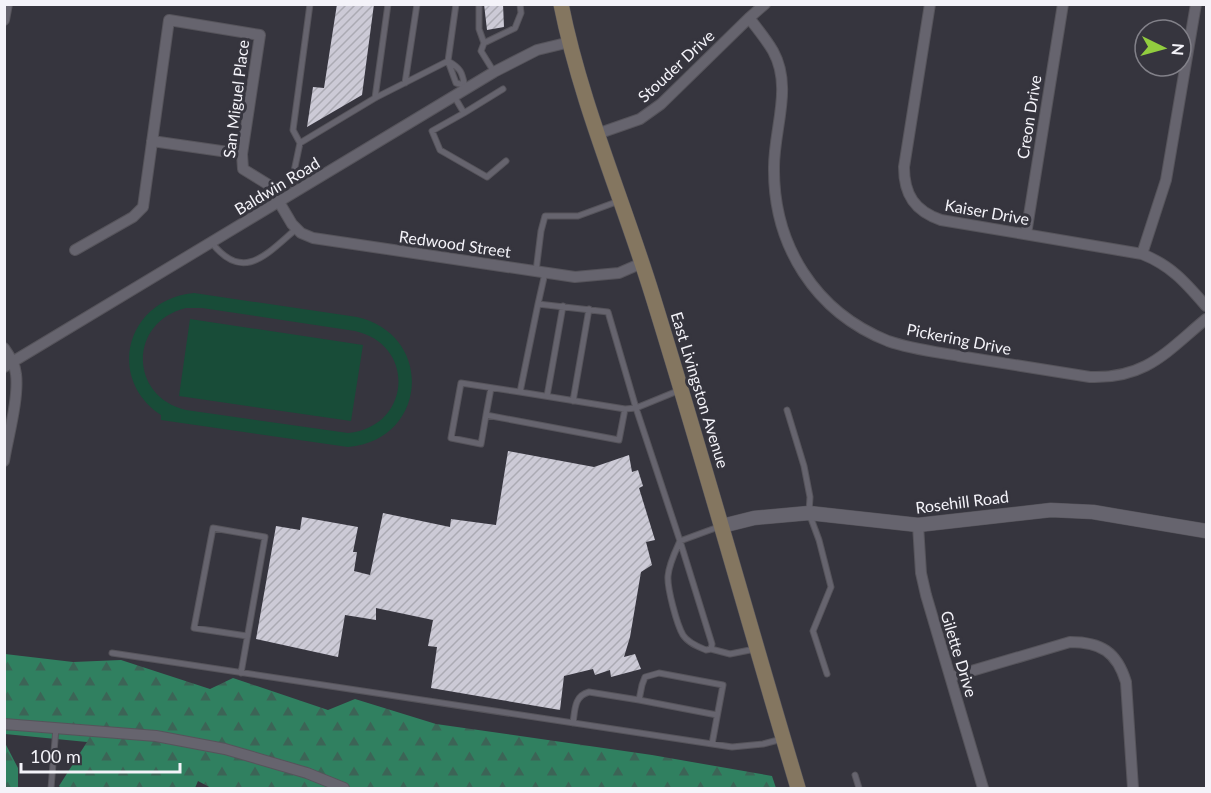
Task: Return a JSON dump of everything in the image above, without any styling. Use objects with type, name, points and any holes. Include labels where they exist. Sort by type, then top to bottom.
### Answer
[{"type":"main road","name":"East Livingston Avenue","points":[[561,4],[597,134],[642,263],[682,390],[798,789]]},
{"type":"street","points":[[4,20],[7,4]]},
{"type":"street","name":"Stouder Drive","points":[[597,134],[640,119],[661,104],[765,4]]},
{"type":"street","name":"Kaiser Drive","points":[[930,4],[904,167],[906,191],[920,210],[941,220],[1142,254],[1158,260],[1173,270],[1206,306]]},
{"type":"street","name":"Creon Drive","points":[[1026,234],[1063,4]]},
{"type":"street","points":[[1142,254],[1166,180],[1196,4]]},
{"type":"street","name":"Pickering Drive","points":[[749,18],[773,52],[781,72],[783,90],[774,152],[774,176],[776,201],[783,233],[796,261],[814,288],[837,311],[861,328],[890,341],[920,349],[1090,377],[1107,377],[1139,370],[1153,363],[1206,319]]},
{"type":"street","name":"San Miguel Place","points":[[152,141],[169,20],[261,35],[242,154],[243,169],[269,185],[278,203]]},
{"type":"street","name":"Baldwin Road","points":[[9,365],[295,193],[454,96],[465,87],[537,50],[570,42]]},
{"type":"street","points":[[75,250],[133,217],[143,207],[152,141],[242,154]]},
{"type":"street","points":[[278,203],[296,229]]},
{"type":"street","name":"Redwood Street","points":[[296,229],[314,238],[575,277],[605,276],[619,273],[642,263]]},
{"type":"street","points":[[4,348],[9,365],[16,376],[16,390],[4,461]]},
{"type":"street","name":"Rosehill Road","points":[[722,526],[754,518],[809,513],[918,525],[1031,510],[1072,510],[1206,531]]},
{"type":"street","name":"Gilette Drive","points":[[918,525],[920,561],[926,595],[983,789]]},
{"type":"street","points":[[951,677],[1070,642],[1084,642],[1107,650],[1122,669],[1126,682],[1133,789]]},
{"type":"street","points":[[4,724],[156,736],[225,749],[307,773],[344,789]]},
{"type":"lane","points":[[295,193],[292,181],[300,143],[293,130],[310,4]]},
{"type":"lane","points":[[375,98],[388,4]]},
{"type":"lane","points":[[405,83],[417,4]]},
{"type":"lane","points":[[456,4],[448,61],[456,83],[465,87]]},
{"type":"lane","points":[[479,4],[479,29],[484,43],[482,51],[494,72]]},
{"type":"lane","points":[[484,43],[515,28],[521,13],[520,4]]},
{"type":"lane","points":[[300,143],[375,98],[448,61]]},
{"type":"lane","points":[[448,61],[458,67],[464,78],[465,87]]},
{"type":"lane","points":[[503,89],[432,131],[441,150],[487,177],[506,161]]},
{"type":"lane","points":[[454,96],[464,112]]},
{"type":"lane","points":[[520,392],[538,304],[541,231],[545,216],[578,216],[620,201]]},
{"type":"lane","points":[[212,243],[221,255],[234,263],[246,265],[270,252],[296,229]]},
{"type":"lane","points":[[538,304],[605,310],[609,314],[636,408],[712,644],[711,649]]},
{"type":"lane","points":[[547,396],[563,306]]},
{"type":"lane","points":[[573,401],[590,309]]},
{"type":"lane","points":[[491,388],[482,444],[451,438],[461,383],[625,409],[636,408],[682,390]]},
{"type":"lane","points":[[486,416],[620,440],[625,409]]},
{"type":"lane","points":[[787,410],[804,466],[810,497],[809,513],[819,540],[831,587],[813,631],[827,674]]},
{"type":"lane","points":[[722,526],[680,541],[670,565],[669,590],[683,636],[699,647],[730,654],[757,648]]},
{"type":"lane","points":[[241,673],[265,537],[213,528],[194,628],[247,636]]},
{"type":"lane","points":[[112,653],[732,747],[763,744],[783,738]]},
{"type":"lane","points":[[639,700],[645,677],[651,674],[659,673],[723,685],[712,744]]},
{"type":"lane","points":[[573,723],[577,700],[582,694],[589,692],[717,715]]},
{"type":"lane","points":[[51,789],[56,728]]},
{"type":"lane","points":[[855,775],[859,789]]},
{"type":"green space","points":[[194,293],[357,317],[382,327],[400,344],[410,364],[412,386],[407,408],[394,426],[375,440],[348,447],[161,420],[161,415],[144,399],[133,381],[129,362],[131,342],[139,324],[153,309],[171,298]],"holes":[[[186,308],[202,308],[355,331],[375,339],[389,352],[397,368],[398,385],[394,402],[384,416],[369,427],[348,433],[186,410],[167,402],[154,391],[146,376],[143,359],[145,343],[154,328],[167,316]]]},
{"type":"green space","points":[[190,319],[363,345],[351,421],[179,396]]},
{"type":"green space","points":[[5,654],[73,662],[121,660],[210,689],[233,678],[328,710],[355,699],[436,724],[652,755],[772,776],[776,788],[211,788],[198,781],[195,788],[61,788],[59,786],[87,742],[5,734]]},
{"type":"green space","points":[[4,741],[18,768],[18,788],[5,787]]},
{"type":"building","points":[[337,4],[374,4],[362,95],[307,127],[313,87],[324,88]]},
{"type":"building","points":[[484,4],[503,4],[504,27],[487,30]]},
{"type":"building","points":[[508,451],[594,467],[629,455],[632,472],[638,470],[643,486],[639,488],[655,540],[646,542],[652,565],[641,572],[630,637],[624,657],[635,654],[641,669],[611,677],[610,670],[595,675],[593,669],[564,676],[560,710],[431,688],[437,647],[428,646],[433,620],[376,608],[376,620],[345,615],[338,657],[256,639],[276,526],[300,530],[302,517],[358,527],[353,552],[357,552],[354,571],[370,575],[383,513],[450,527],[451,519],[496,525]]}]
